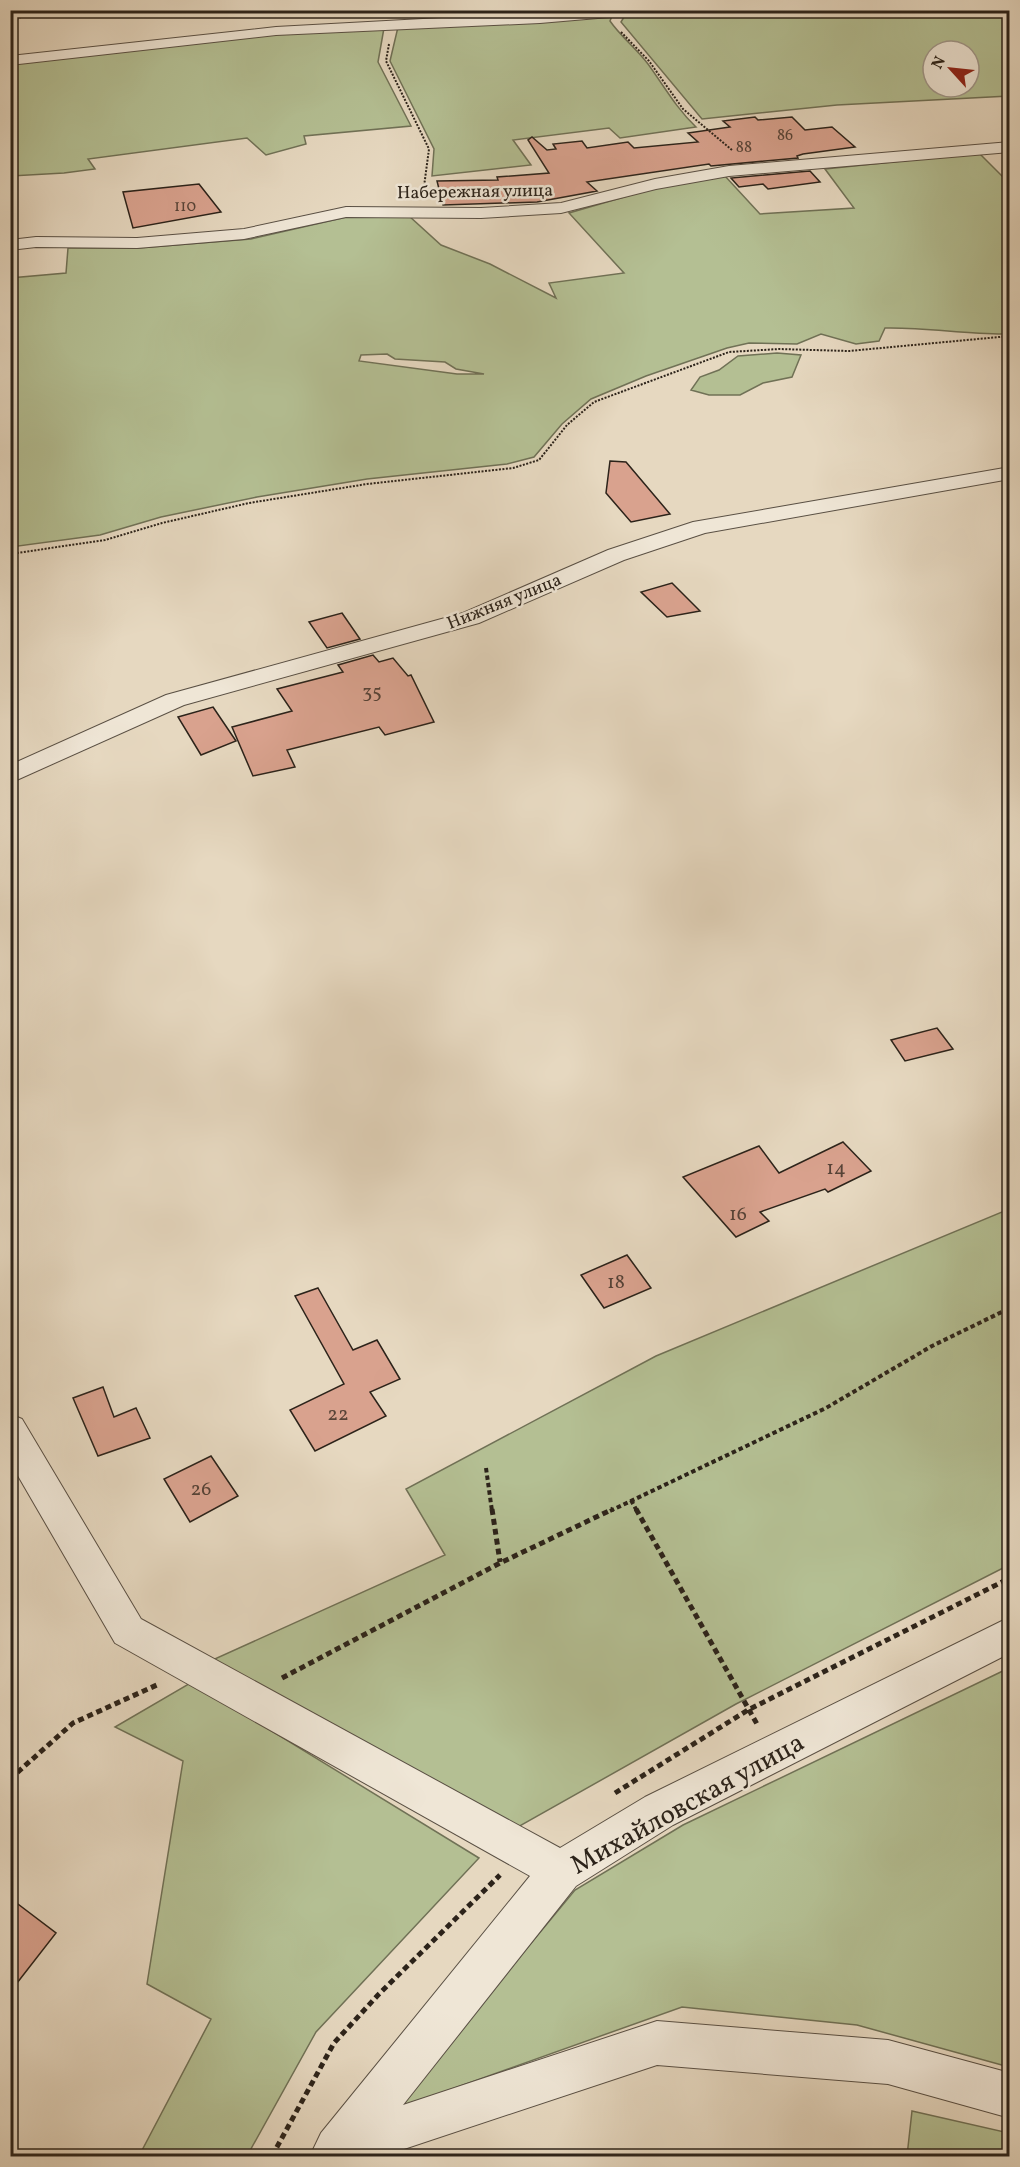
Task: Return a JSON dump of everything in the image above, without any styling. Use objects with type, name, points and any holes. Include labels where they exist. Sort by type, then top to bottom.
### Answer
[{"type":"street","points":[[10,61],[276,31],[540,20],[644,10]]},
{"type":"street","name":"Набережная улица","points":[[10,245],[36,242],[137,243],[244,234],[346,212],[481,213],[561,208],[655,183],[729,171],[1010,147]]},
{"type":"street","name":"Нижняя улица","points":[[10,775],[175,700],[471,618],[616,555],[701,527],[1010,473]]},
{"type":"street","points":[[10,1429],[128,1631],[561,1871]]},
{"type":"street","name":"Михайловская улица","points":[[335,2153],[561,1871],[659,1811],[1010,1634]]},
{"type":"street","points":[[335,2153],[657,2043],[888,2062],[1010,2097]]},
{"type":"path","points":[[10,22],[36,10]]},
{"type":"path","points":[[623,13],[613,21],[650,62],[683,109],[702,127],[756,169]]},
{"type":"path","points":[[392,26],[386,61],[429,149],[420,213]]},
{"type":"path","points":[[10,554],[105,540],[162,523],[249,503],[367,484],[513,468],[539,460],[567,425],[594,402],[729,352],[778,348],[849,351],[1010,336]]},
{"type":"path","points":[[247,1696],[500,1563],[826,1408],[932,1346],[1010,1308]]},
{"type":"path","points":[[486,1468],[500,1563]]},
{"type":"path","points":[[631,1500],[748,1710],[775,1753]]},
{"type":"path","points":[[10,1779],[73,1723],[195,1667]]},
{"type":"green space","points":[[660,10],[1009,11],[1009,96],[981,97],[981,39],[921,39],[921,99],[952,99],[837,105],[702,119],[621,22],[624,17]]},
{"type":"green space","points":[[612,16],[610,21],[614,27],[643,58],[676,105],[696,127],[620,138],[609,128],[513,140],[531,165],[432,176],[434,149],[390,61],[398,27]]},
{"type":"green space","points":[[384,28],[378,62],[411,126],[304,136],[306,144],[266,155],[247,138],[88,159],[95,169],[11,176],[10,64],[276,34]]},
{"type":"green space","points":[[979,153],[1009,181],[1009,334],[885,328],[879,341],[856,344],[821,334],[797,344],[749,343],[727,348],[646,376],[591,399],[562,424],[534,457],[507,464],[367,479],[257,497],[161,517],[100,535],[11,547],[10,278],[66,273],[68,248],[138,248],[251,239],[351,216],[409,216],[441,245],[490,264],[556,298],[549,283],[624,273],[569,213],[662,186],[725,176],[760,214],[854,208],[825,169]],"holes":[[[387,354],[395,359],[445,362],[456,369],[484,374],[457,374],[359,361],[361,355]]]},
{"type":"green space","points":[[777,353],[801,355],[792,377],[763,383],[740,395],[709,395],[691,390],[700,377],[719,370],[738,356]]},
{"type":"green space","points":[[1009,1209],[1009,1565],[736,1704],[518,1827],[208,1662],[445,1555],[406,1489],[656,1356]]},
{"type":"green space","points":[[1009,1668],[1009,2067],[857,2025],[682,2007],[393,2110],[575,1890],[683,1825]]},
{"type":"green space","points":[[192,1682],[479,1858],[316,2032],[247,2156],[139,2156],[211,2019],[147,1984],[183,1761],[115,1727]]},
{"type":"green space","points":[[912,2111],[1009,2133],[1009,2156],[907,2156]]},
{"type":"building","points":[[755,117],[758,120],[792,117],[805,130],[832,127],[855,147],[803,154],[797,156],[798,158],[711,166],[709,164],[587,182],[597,191],[537,202],[443,205],[437,181],[498,180],[497,177],[549,173],[528,140],[532,137],[547,150],[556,149],[553,144],[582,141],[587,148],[628,142],[634,148],[698,142],[688,133],[730,127],[723,121]]},
{"type":"building","points":[[810,171],[820,182],[768,189],[763,184],[739,187],[731,178]]},
{"type":"building","points":[[199,184],[221,212],[133,228],[123,192]]},
{"type":"building","points":[[610,461],[626,462],[670,514],[631,522],[606,493]]},
{"type":"building","points":[[672,583],[700,611],[667,617],[641,592]]},
{"type":"building","points":[[342,613],[360,639],[327,648],[309,622]]},
{"type":"building","points":[[373,655],[379,662],[393,658],[408,676],[411,675],[434,722],[385,735],[379,727],[287,750],[295,767],[253,776],[232,727],[292,711],[277,689],[343,672],[338,665]]},
{"type":"building","points":[[213,707],[236,741],[201,755],[178,717]]},
{"type":"building","points":[[937,1028],[953,1049],[905,1061],[891,1040]]},
{"type":"building","points":[[843,1142],[871,1171],[828,1192],[825,1189],[760,1212],[769,1221],[736,1237],[683,1177],[759,1146],[779,1173]]},
{"type":"building","points":[[627,1255],[651,1288],[604,1308],[581,1275]]},
{"type":"building","points":[[318,1288],[353,1350],[377,1340],[400,1379],[370,1392],[386,1416],[315,1451],[290,1410],[344,1384],[295,1296]]},
{"type":"building","points":[[103,1387],[114,1417],[136,1408],[150,1438],[98,1456],[73,1398]]},
{"type":"building","points":[[211,1456],[238,1496],[190,1522],[164,1479]]},
{"type":"building","points":[[10,1898],[56,1933],[10,1992]]}]
